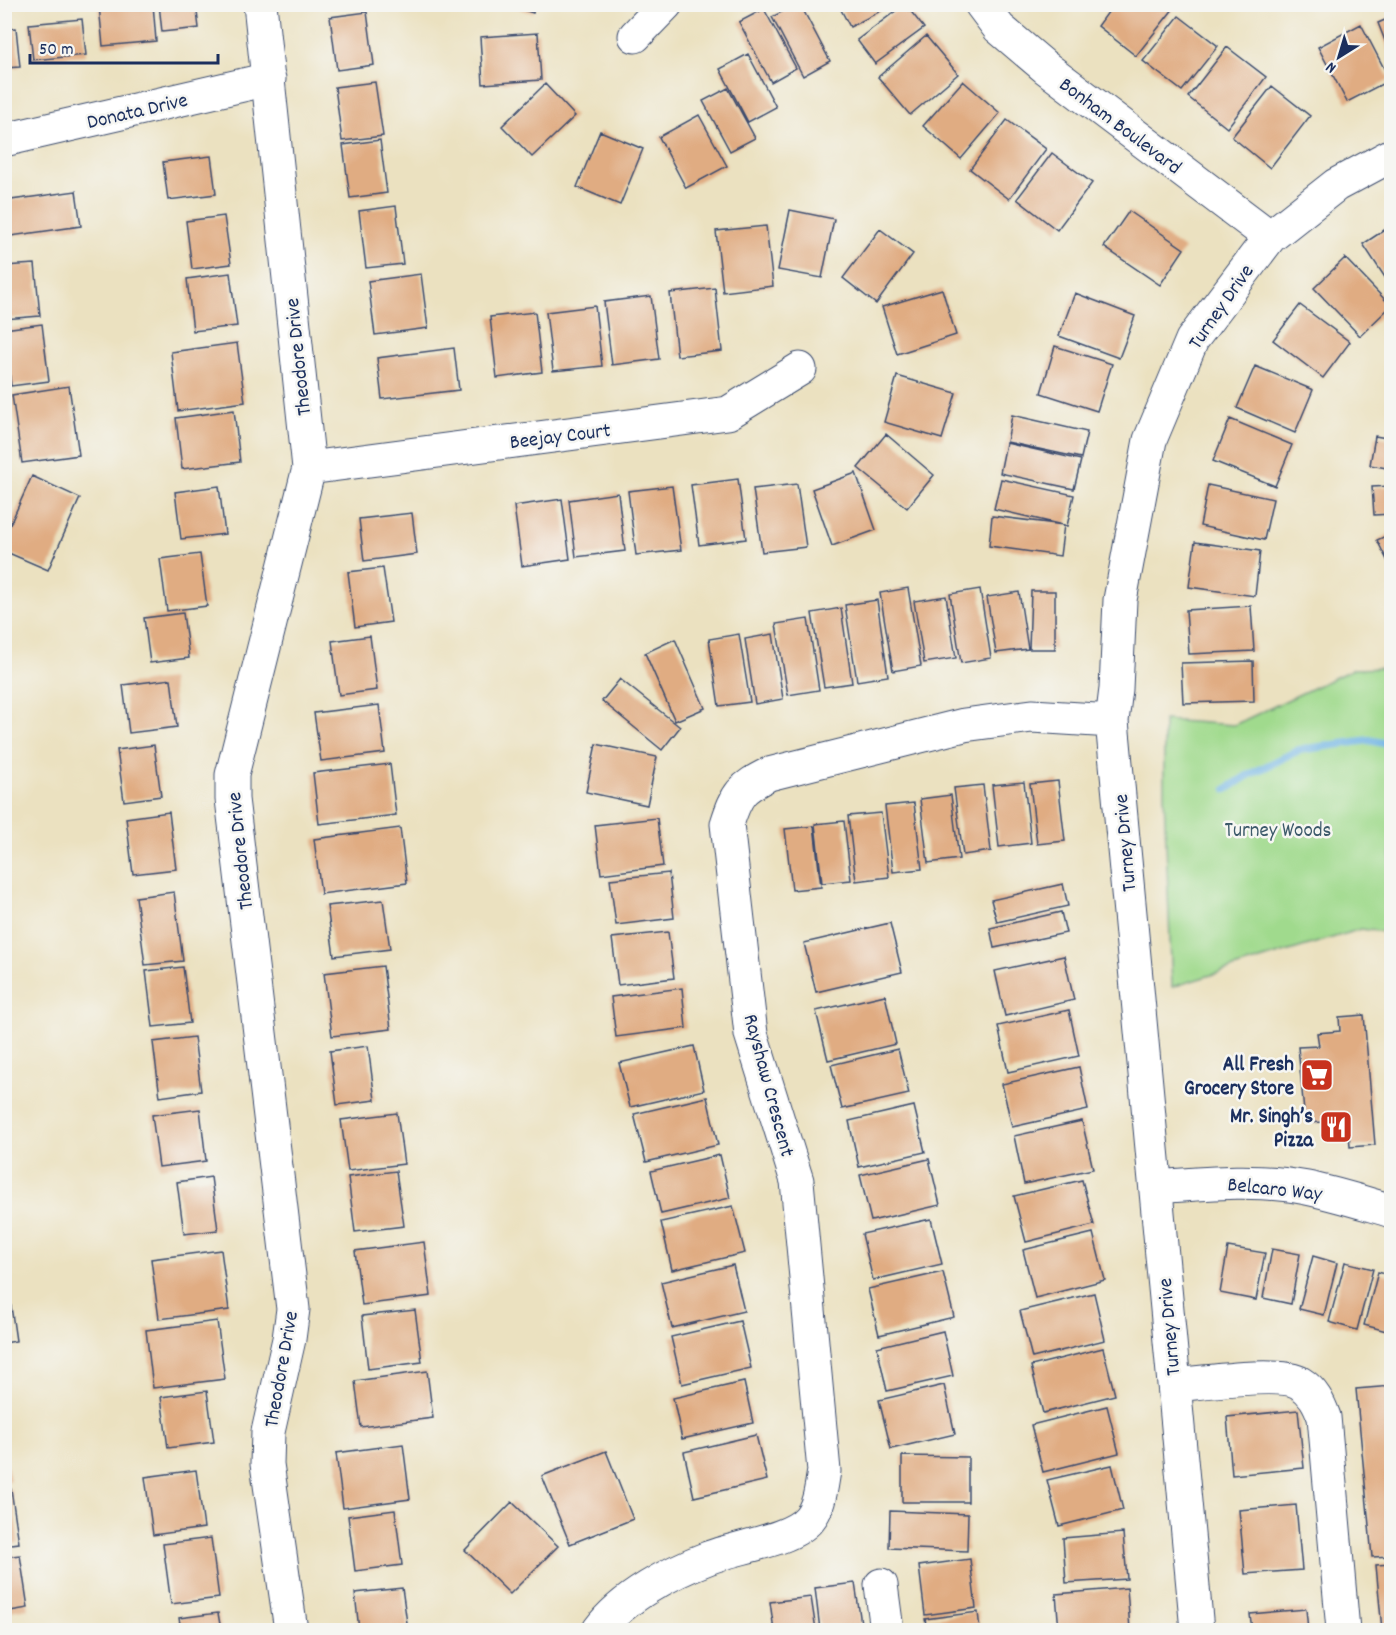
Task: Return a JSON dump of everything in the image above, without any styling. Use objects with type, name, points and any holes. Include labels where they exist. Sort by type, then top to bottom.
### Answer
[{"type":"street","name":"Theodore Drive","points":[[260,4],[309,468],[232,775],[234,811],[293,1309],[289,1339],[268,1432],[267,1464],[291,1630]]},
{"type":"street","points":[[636,36],[666,4]]},
{"type":"street","name":"Bonham Boulevard","points":[[981,4],[999,28],[1045,67],[1270,237]]},
{"type":"street","name":"Donata Drive","points":[[4,140],[268,79]]},
{"type":"street","name":"Turney Drive","points":[[1197,1630],[1112,721],[1116,689],[1120,600],[1150,440],[1192,340],[1270,237],[1336,185],[1392,155]]},
{"type":"street","name":"Beejay Court","points":[[309,468],[728,413],[800,369]]},
{"type":"street","name":"Rayshaw Crescent","points":[[599,1630],[604,1622],[639,1592],[708,1557],[788,1533],[809,1519],[820,1496],[824,1471],[797,1181],[751,1034],[727,824],[734,803],[747,785],[769,774],[964,725],[1032,716],[1112,721]]},
{"type":"street","name":"Belcaro Way","points":[[1156,1187],[1212,1182],[1260,1183],[1305,1188],[1392,1211]]},
{"type":"street","points":[[1174,1384],[1280,1377],[1299,1382],[1316,1398],[1324,1417],[1343,1630]]},
{"type":"street","points":[[880,1585],[887,1630]]},
{"type":"green space","name":"Turney Woods","points":[[1391,668],[1391,933],[1361,929],[1172,987],[1164,795],[1164,720],[1234,725],[1353,669]]},
{"type":"building","points":[[153,4],[156,41],[103,46],[99,6]]},
{"type":"building","points":[[159,4],[196,4],[199,28],[162,32]]},
{"type":"building","points":[[505,4],[535,4],[533,13]]},
{"type":"building","points":[[800,4],[830,61],[803,76],[772,17]]},
{"type":"building","points":[[838,4],[894,4],[850,27]]},
{"type":"building","points":[[905,4],[924,28],[875,64],[857,40]]},
{"type":"building","points":[[1114,4],[1170,4],[1174,8],[1136,56],[1098,26]]},
{"type":"building","points":[[764,9],[796,68],[771,82],[739,22]]},
{"type":"building","points":[[367,12],[374,65],[337,70],[330,17]]},
{"type":"building","points":[[1179,16],[1218,46],[1182,91],[1143,61]]},
{"type":"building","points":[[1392,17],[1392,56],[1391,56],[1378,23]]},
{"type":"building","points":[[82,19],[86,55],[33,60],[29,24]]},
{"type":"building","points":[[1361,24],[1390,80],[1347,102],[1318,47]]},
{"type":"building","points":[[16,28],[20,67],[4,68],[4,29]]},
{"type":"building","points":[[538,33],[541,80],[483,84],[480,37]]},
{"type":"building","points":[[926,36],[958,74],[910,115],[878,77]]},
{"type":"building","points":[[1227,47],[1266,77],[1227,128],[1188,97]]},
{"type":"building","points":[[748,54],[776,107],[748,122],[720,69]]},
{"type":"building","points":[[963,81],[1000,113],[961,159],[923,126]]},
{"type":"building","points":[[375,82],[383,136],[342,141],[335,87]]},
{"type":"building","points":[[545,84],[575,116],[532,157],[502,126]]},
{"type":"building","points":[[1272,86],[1310,116],[1270,168],[1232,137]]},
{"type":"building","points":[[728,88],[755,138],[730,151],[703,101]]},
{"type":"building","points":[[699,115],[727,166],[686,188],[659,137]]},
{"type":"building","points":[[1007,120],[1046,149],[1009,199],[970,169]]},
{"type":"building","points":[[600,131],[643,149],[620,205],[577,187]]},
{"type":"building","points":[[380,140],[387,193],[350,198],[343,145]]},
{"type":"building","points":[[1052,153],[1092,183],[1057,230],[1017,199]]},
{"type":"building","points":[[211,156],[216,194],[168,200],[163,162]]},
{"type":"building","points":[[76,191],[81,226],[4,237],[4,201]]},
{"type":"building","points":[[396,206],[403,264],[366,268],[359,211]]},
{"type":"building","points":[[790,210],[834,219],[822,278],[778,270]]},
{"type":"building","points":[[1129,211],[1184,249],[1160,285],[1104,247]]},
{"type":"building","points":[[224,216],[231,264],[192,269],[186,221]]},
{"type":"building","points":[[1392,225],[1392,288],[1363,244]]},
{"type":"building","points":[[766,226],[773,286],[723,292],[716,231]]},
{"type":"building","points":[[880,229],[913,254],[876,304],[843,278]]},
{"type":"building","points":[[1345,258],[1391,306],[1360,336],[1314,288]]},
{"type":"building","points":[[35,264],[40,316],[4,319],[4,266]]},
{"type":"building","points":[[230,273],[237,326],[193,331],[187,279]]},
{"type":"building","points":[[421,274],[428,328],[375,335],[368,281]]},
{"type":"building","points":[[715,288],[722,351],[677,356],[670,293]]},
{"type":"building","points":[[942,289],[956,335],[897,354],[882,307]]},
{"type":"building","points":[[1075,293],[1135,316],[1119,358],[1059,336]]},
{"type":"building","points":[[651,296],[659,359],[612,365],[604,302]]},
{"type":"building","points":[[1300,305],[1350,342],[1323,378],[1273,340]]},
{"type":"building","points":[[595,306],[602,366],[553,371],[546,312]]},
{"type":"building","points":[[535,312],[542,372],[497,378],[490,317]]},
{"type":"building","points":[[42,324],[49,381],[11,386],[4,329]]},
{"type":"building","points":[[237,343],[245,402],[178,411],[171,352]]},
{"type":"building","points":[[1055,346],[1112,364],[1097,411],[1041,393]]},
{"type":"building","points":[[454,348],[459,390],[382,399],[377,358]]},
{"type":"building","points":[[1255,366],[1313,390],[1295,433],[1237,408]]},
{"type":"building","points":[[897,376],[956,393],[942,439],[884,422]]},
{"type":"building","points":[[69,386],[79,455],[22,463],[12,395]]},
{"type":"building","points":[[234,410],[240,462],[182,469],[176,418]]},
{"type":"building","points":[[1012,415],[1087,432],[1081,458],[1007,442]]},
{"type":"building","points":[[1230,419],[1292,445],[1275,486],[1213,461]]},
{"type":"building","points":[[886,434],[934,475],[907,508],[858,468]]},
{"type":"building","points":[[1375,436],[1392,439],[1392,469],[1370,465]]},
{"type":"building","points":[[1006,443],[1081,460],[1074,489],[1000,473]]},
{"type":"building","points":[[856,473],[876,530],[832,546],[812,489]]},
{"type":"building","points":[[32,476],[80,498],[48,570],[4,551],[4,538]]},
{"type":"building","points":[[738,479],[746,539],[699,545],[691,485]]},
{"type":"building","points":[[1001,479],[1074,495],[1067,526],[994,509]]},
{"type":"building","points":[[797,484],[806,547],[762,552],[753,489]]},
{"type":"building","points":[[1208,485],[1273,499],[1264,540],[1200,526]]},
{"type":"building","points":[[219,486],[225,534],[181,539],[175,492]]},
{"type":"building","points":[[672,486],[681,550],[636,555],[628,491]]},
{"type":"building","points":[[1392,486],[1392,514],[1374,515],[1372,487]]},
{"type":"building","points":[[618,493],[625,551],[576,557],[569,500]]},
{"type":"building","points":[[562,499],[570,559],[522,566],[514,506]]},
{"type":"building","points":[[412,513],[417,554],[364,561],[359,519]]},
{"type":"building","points":[[992,516],[1064,525],[1060,556],[989,546]]},
{"type":"building","points":[[1392,533],[1392,570],[1377,540]]},
{"type":"building","points":[[1195,542],[1260,551],[1255,596],[1189,587]]},
{"type":"building","points":[[200,554],[207,606],[167,611],[160,559]]},
{"type":"building","points":[[383,568],[391,622],[355,627],[348,572]]},
{"type":"building","points":[[908,588],[921,666],[893,671],[880,593]]},
{"type":"building","points":[[980,589],[991,658],[961,663],[950,594]]},
{"type":"building","points":[[1031,591],[1055,591],[1055,649],[1029,649]]},
{"type":"building","points":[[1019,592],[1028,649],[996,653],[987,597]]},
{"type":"building","points":[[946,596],[956,658],[924,663],[914,601]]},
{"type":"building","points":[[877,600],[888,676],[857,681],[845,605]]},
{"type":"building","points":[[1251,606],[1254,651],[1189,654],[1186,610]]},
{"type":"building","points":[[841,608],[852,683],[824,687],[812,613]]},
{"type":"building","points":[[183,613],[189,658],[150,663],[144,618]]},
{"type":"building","points":[[808,619],[819,690],[788,695],[776,624]]},
{"type":"building","points":[[739,634],[750,702],[719,706],[709,639]]},
{"type":"building","points":[[773,634],[783,699],[755,704],[745,639]]},
{"type":"building","points":[[370,636],[377,690],[339,695],[332,641]]},
{"type":"building","points":[[675,639],[705,708],[675,721],[645,653]]},
{"type":"building","points":[[1253,661],[1254,701],[1183,703],[1181,663]]},
{"type":"building","points":[[171,679],[177,727],[129,733],[123,685]]},
{"type":"building","points":[[620,679],[680,727],[662,750],[602,701]]},
{"type":"building","points":[[379,705],[385,753],[321,761],[314,713]]},
{"type":"building","points":[[596,744],[657,757],[647,805],[586,792]]},
{"type":"building","points":[[154,745],[161,796],[124,801],[117,750]]},
{"type":"building","points":[[390,764],[396,815],[319,824],[313,773]]},
{"type":"building","points":[[1058,781],[1065,841],[1037,844],[1030,784]]},
{"type":"building","points":[[1024,782],[1031,843],[999,847],[992,785]]},
{"type":"building","points":[[983,785],[991,851],[963,855],[954,788]]},
{"type":"building","points":[[951,795],[959,859],[928,863],[920,799]]},
{"type":"building","points":[[914,803],[922,869],[893,872],[885,806]]},
{"type":"building","points":[[169,812],[176,869],[133,874],[126,818]]},
{"type":"building","points":[[881,813],[889,877],[856,881],[848,816]]},
{"type":"building","points":[[657,818],[663,866],[601,874],[595,825]]},
{"type":"building","points":[[844,821],[851,880],[822,883],[815,824]]},
{"type":"building","points":[[814,826],[821,887],[792,890],[785,829]]},
{"type":"building","points":[[400,828],[407,883],[321,894],[314,839]]},
{"type":"building","points":[[669,873],[674,918],[616,925],[610,879]]},
{"type":"building","points":[[1063,884],[1068,906],[997,922],[991,900]]},
{"type":"building","points":[[174,892],[183,961],[145,965],[136,897]]},
{"type":"building","points":[[383,900],[390,949],[334,956],[327,906]]},
{"type":"building","points":[[1061,912],[1066,933],[994,948],[990,928]]},
{"type":"building","points":[[890,923],[902,972],[816,992],[804,943]]},
{"type":"building","points":[[668,932],[674,978],[618,985],[612,938]]},
{"type":"building","points":[[1064,956],[1074,1000],[1005,1016],[995,971]]},
{"type":"building","points":[[383,966],[391,1029],[332,1036],[324,973]]},
{"type":"building","points":[[183,967],[190,1023],[153,1027],[146,971]]},
{"type":"building","points":[[682,988],[686,1028],[616,1037],[611,997]]},
{"type":"building","points":[[885,995],[896,1044],[828,1060],[816,1011]]},
{"type":"building","points":[[1069,1010],[1079,1056],[1008,1072],[998,1026]]},
{"type":"building","points":[[1364,1015],[1375,1145],[1350,1147],[1349,1133],[1326,1135],[1325,1122],[1305,1123],[1298,1047],[1319,1046],[1317,1033],[1340,1031],[1339,1017]]},
{"type":"building","points":[[194,1037],[201,1091],[160,1097],[153,1042]]},
{"type":"building","points":[[368,1046],[375,1100],[337,1105],[330,1051]]},
{"type":"building","points":[[694,1046],[704,1090],[630,1107],[619,1063]]},
{"type":"building","points":[[898,1049],[909,1094],[842,1109],[831,1065]]},
{"type":"building","points":[[1079,1067],[1088,1110],[1012,1127],[1002,1084]]},
{"type":"building","points":[[707,1097],[718,1145],[646,1162],[634,1114]]},
{"type":"building","points":[[914,1106],[925,1152],[859,1167],[849,1121]]},
{"type":"building","points":[[200,1109],[206,1161],[159,1167],[152,1115]]},
{"type":"building","points":[[397,1113],[404,1164],[348,1171],[341,1120]]},
{"type":"building","points":[[1082,1121],[1093,1169],[1024,1184],[1014,1136]]},
{"type":"building","points":[[720,1155],[730,1198],[661,1214],[651,1171]]},
{"type":"building","points":[[929,1159],[940,1205],[871,1221],[860,1175]]},
{"type":"building","points":[[396,1171],[404,1226],[355,1232],[348,1177]]},
{"type":"building","points":[[211,1177],[218,1230],[184,1234],[177,1182]]},
{"type":"building","points":[[1082,1180],[1094,1225],[1026,1242],[1014,1196]]},
{"type":"building","points":[[733,1206],[745,1253],[672,1270],[661,1222]]},
{"type":"building","points":[[931,1219],[942,1264],[873,1280],[862,1234]]},
{"type":"building","points":[[1093,1233],[1105,1280],[1035,1298],[1023,1250]]},
{"type":"building","points":[[424,1242],[431,1296],[362,1305],[355,1251]]},
{"type":"building","points":[[1228,1247],[1265,1253],[1256,1300],[1220,1293]]},
{"type":"building","points":[[1272,1249],[1300,1254],[1291,1304],[1263,1298]]},
{"type":"building","points":[[221,1250],[229,1310],[159,1319],[151,1259]]},
{"type":"building","points":[[1313,1256],[1337,1263],[1324,1315],[1299,1309]]},
{"type":"building","points":[[1345,1262],[1373,1269],[1357,1330],[1329,1322]]},
{"type":"building","points":[[733,1265],[744,1311],[672,1328],[661,1282]]},
{"type":"building","points":[[943,1272],[954,1317],[879,1335],[868,1289]]},
{"type":"building","points":[[1378,1272],[1392,1276],[1390,1332],[1364,1325]]},
{"type":"building","points":[[8,1285],[16,1341],[4,1343],[4,1286]]},
{"type":"building","points":[[1094,1293],[1105,1340],[1032,1358],[1020,1311]]},
{"type":"building","points":[[415,1310],[422,1362],[368,1369],[362,1316]]},
{"type":"building","points":[[217,1321],[225,1379],[153,1388],[146,1330]]},
{"type":"building","points":[[740,1321],[751,1368],[682,1384],[671,1337]]},
{"type":"building","points":[[943,1331],[953,1376],[887,1391],[877,1347]]},
{"type":"building","points":[[1103,1348],[1115,1395],[1043,1413],[1031,1366]]},
{"type":"building","points":[[427,1371],[433,1418],[361,1427],[355,1381]]},
{"type":"building","points":[[744,1382],[753,1423],[682,1439],[673,1398]]},
{"type":"building","points":[[944,1385],[955,1434],[891,1449],[879,1400]]},
{"type":"building","points":[[1392,1386],[1392,1556],[1372,1557],[1356,1389]]},
{"type":"building","points":[[207,1391],[214,1442],[168,1448],[161,1397]]},
{"type":"building","points":[[1107,1406],[1119,1453],[1043,1472],[1031,1425]]},
{"type":"building","points":[[1298,1410],[1304,1468],[1232,1475],[1227,1417]]},
{"type":"building","points":[[756,1435],[767,1480],[694,1497],[684,1452]]},
{"type":"building","points":[[403,1444],[410,1499],[343,1508],[336,1453]]},
{"type":"building","points":[[4,1450],[10,1481],[4,1481]]},
{"type":"building","points":[[606,1451],[633,1519],[570,1544],[542,1476]]},
{"type":"building","points":[[902,1456],[968,1457],[968,1502],[902,1502]]},
{"type":"building","points":[[1112,1465],[1123,1510],[1059,1526],[1047,1480]]},
{"type":"building","points":[[196,1470],[204,1528],[153,1535],[145,1477]]},
{"type":"building","points":[[11,1489],[19,1543],[4,1545],[4,1490]]},
{"type":"building","points":[[512,1502],[558,1546],[510,1594],[465,1550]]},
{"type":"building","points":[[1296,1505],[1302,1570],[1245,1574],[1239,1510]]},
{"type":"building","points":[[395,1510],[402,1565],[355,1571],[348,1516]]},
{"type":"building","points":[[890,1511],[968,1514],[967,1551],[889,1548]]},
{"type":"building","points":[[1123,1533],[1127,1579],[1066,1583],[1063,1538]]},
{"type":"building","points":[[211,1538],[219,1598],[171,1604],[163,1544]]},
{"type":"building","points":[[20,1555],[28,1608],[4,1612],[4,1557]]},
{"type":"building","points":[[970,1559],[976,1608],[925,1615],[919,1566]]},
{"type":"building","points":[[1392,1564],[1392,1630],[1382,1630],[1376,1565]]},
{"type":"building","points":[[855,1583],[862,1630],[820,1630],[815,1588]]},
{"type":"building","points":[[402,1588],[408,1630],[359,1630],[355,1593]]},
{"type":"building","points":[[1127,1588],[1130,1630],[1059,1630],[1056,1594]]},
{"type":"building","points":[[811,1597],[816,1630],[774,1630],[770,1602]]},
{"type":"building","points":[[1306,1609],[1308,1630],[1252,1630],[1250,1614]]},
{"type":"building","points":[[978,1612],[980,1630],[927,1630],[925,1619]]},
{"type":"building","points":[[218,1613],[221,1630],[181,1630],[179,1618]]},
{"type":"waterway","points":[[1227,789],[1247,776],[1299,750],[1369,740],[1392,745]]},
{"type":"place","name":"All Fresh Grocery Store","points":[[1317,1075]]},
{"type":"place","name":"Mr. Singh’s Pizza","points":[[1336,1127]]}]
